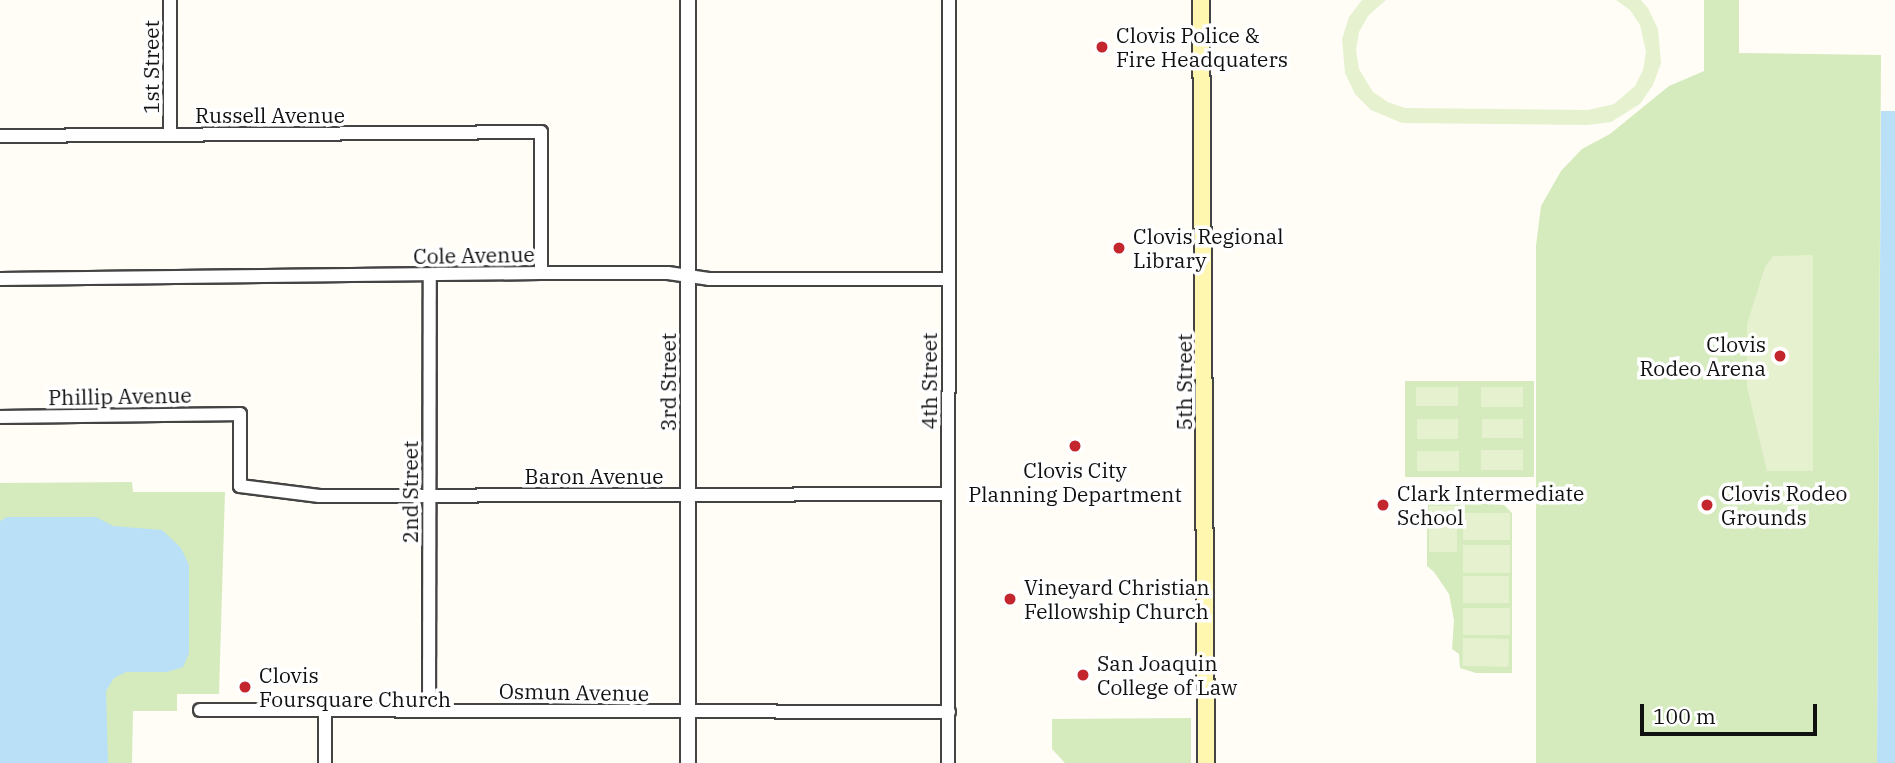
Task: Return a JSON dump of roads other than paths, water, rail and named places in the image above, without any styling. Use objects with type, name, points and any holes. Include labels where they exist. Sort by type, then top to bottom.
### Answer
[{"type":"main road","name":"5th Street","points":[[1201,0],[1206,763]]},
{"type":"street","name":"1st Street","points":[[170,0],[170,134]]},
{"type":"street","name":"3rd Street","points":[[688,0],[688,763]]},
{"type":"street","name":"4th Street","points":[[948,763],[949,0]]},
{"type":"street","name":"Russell Avenue","points":[[0,136],[541,132],[541,273]]},
{"type":"street","name":"Cole Avenue","points":[[0,279],[668,273],[709,279],[948,279]]},
{"type":"street","name":"2nd Street","points":[[429,275],[429,710]]},
{"type":"street","name":"Phillip Avenue","points":[[0,417],[240,414],[240,486]]},
{"type":"street","name":"Baron Avenue","points":[[240,486],[319,496],[948,494]]},
{"type":"street","points":[[325,709],[326,763]]},
{"type":"street","name":"Osmun Avenue","points":[[200,710],[949,712]]},
{"type":"water","points":[[1881,111],[1895,111],[1895,763],[1877,763]]},
{"type":"water","points":[[7,517],[96,517],[113,526],[162,530],[181,548],[189,565],[189,653],[183,667],[167,672],[126,672],[114,678],[106,691],[108,763],[0,763],[0,521]]},
{"type":"place","name":"Clovis Police & Fire Headquaters","points":[[1102,47]]},
{"type":"place","name":"Clovis Regional Library","points":[[1119,248]]},
{"type":"place","name":"Clovis Rodeo Arena","points":[[1780,356]]},
{"type":"place","name":"Clovis City Planning Department","points":[[1075,446]]},
{"type":"place","name":"Clark Intermediate School","points":[[1383,505]]},
{"type":"place","name":"Clovis Rodeo Grounds","points":[[1707,505]]},
{"type":"place","name":"Vineyard Christian Fellowship Church","points":[[1010,599]]},
{"type":"place","name":"San Joaquin College of Law","points":[[1083,675]]},
{"type":"place","name":"Clovis Foursquare Church","points":[[245,687]]}]
